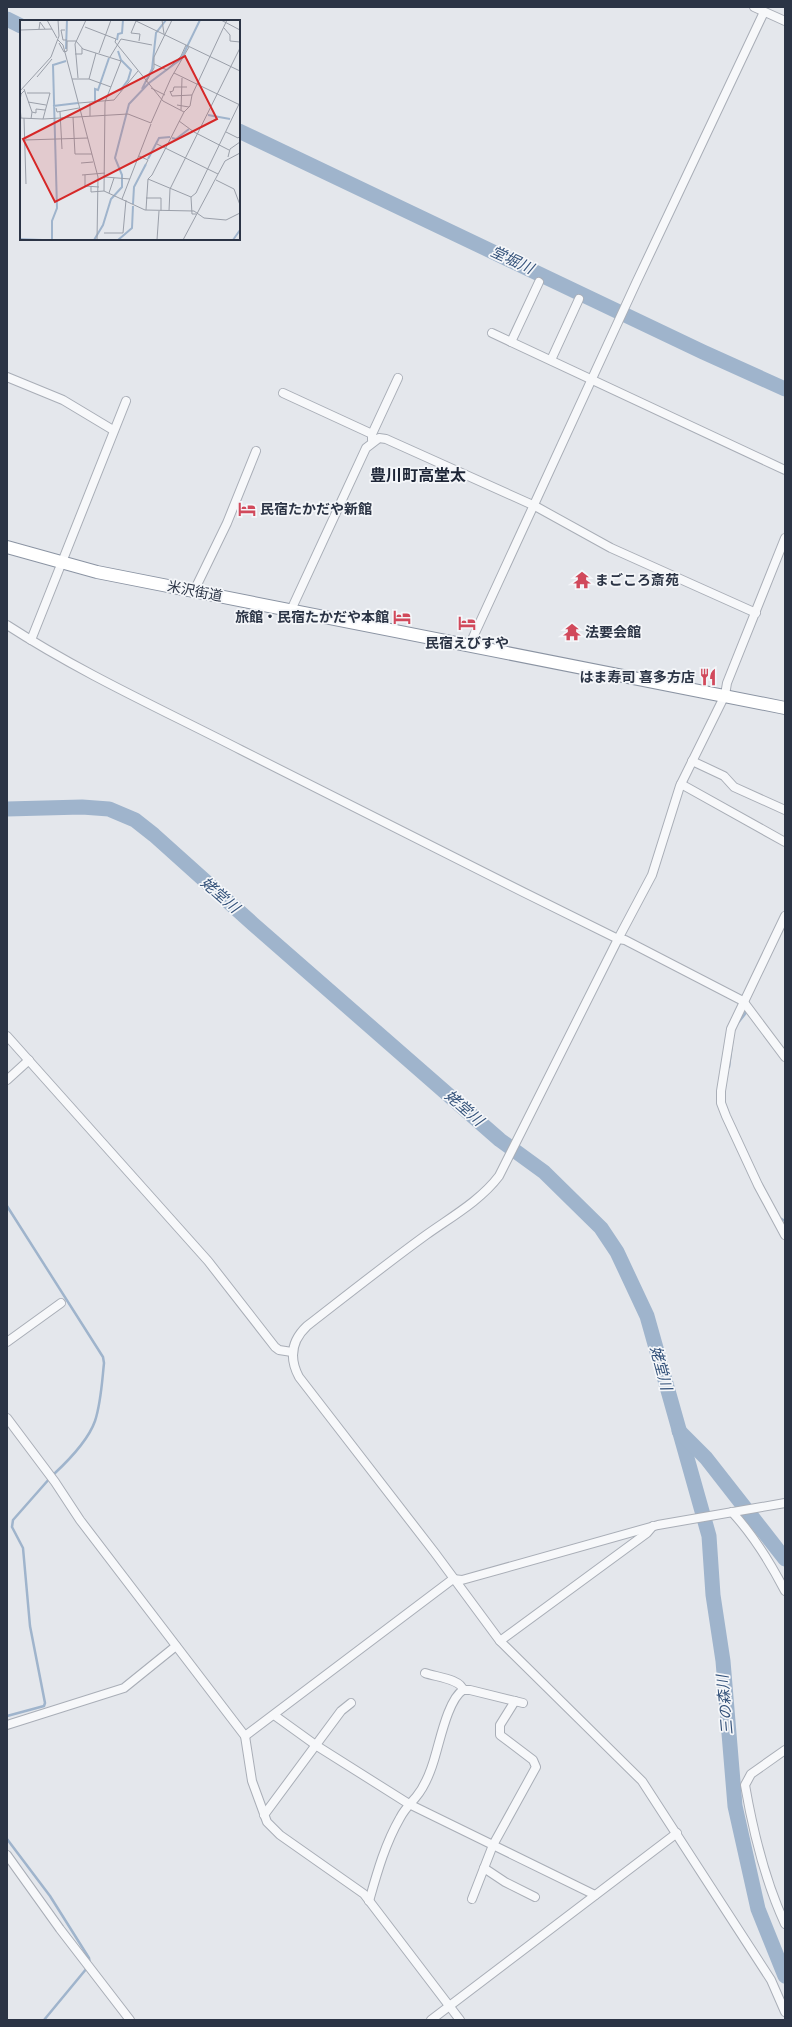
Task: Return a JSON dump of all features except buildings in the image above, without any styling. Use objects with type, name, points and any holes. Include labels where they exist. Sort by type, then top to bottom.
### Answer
[{"type":"highway","name":"米沢街道","points":[[7,547],[97,572],[785,708]]},
{"type":"street","points":[[754,7],[785,21]]},
{"type":"street","points":[[469,646],[535,506],[636,283],[764,12]]},
{"type":"street","points":[[511,342],[539,282]]},
{"type":"street","points":[[551,360],[579,299]]},
{"type":"street","points":[[492,333],[785,470]]},
{"type":"street","points":[[7,377],[64,400],[113,430]]},
{"type":"street","points":[[291,610],[372,438],[398,378]]},
{"type":"street","points":[[283,394],[372,438],[386,439],[535,506],[611,548],[756,613]]},
{"type":"street","points":[[31,640],[113,430],[126,401]]},
{"type":"street","points":[[194,591],[227,523],[256,451]]},
{"type":"street","points":[[785,538],[727,683],[725,695],[681,784],[652,876],[618,939],[505,1167],[491,1187],[307,1326],[299,1334],[294,1343],[292,1352],[294,1369],[299,1377],[500,1641],[642,1781],[771,1980],[785,2012]]},
{"type":"street","points":[[7,625],[61,658],[248,754],[618,939],[625,940],[743,1001],[785,1057]]},
{"type":"street","points":[[692,761],[724,776],[734,787],[785,810]]},
{"type":"street","points":[[681,784],[785,842]]},
{"type":"street","points":[[785,916],[777,937],[743,1001],[728,1037],[721,1081],[721,1103],[758,1185],[785,1235]]},
{"type":"street","points":[[7,1036],[208,1261],[274,1348],[292,1352]]},
{"type":"street","points":[[7,1080],[29,1060]]},
{"type":"street","points":[[7,1342],[61,1303]]},
{"type":"street","points":[[7,1418],[55,1482],[80,1520],[245,1736],[252,1781],[267,1822],[280,1835],[364,1894],[460,2020]]},
{"type":"street","points":[[245,1736],[453,1579],[462,1580],[653,1526],[785,1503]]},
{"type":"street","points":[[734,1512],[769,1559],[785,1591]]},
{"type":"street","points":[[500,1641],[647,1533],[653,1526]]},
{"type":"street","points":[[7,1724],[124,1688],[176,1646]]},
{"type":"street","points":[[425,1673],[438,1678],[453,1680],[460,1683],[463,1690]]},
{"type":"street","points":[[369,1901],[378,1866],[396,1826],[409,1804],[425,1783],[446,1720],[457,1694],[463,1690],[518,1702],[500,1725],[500,1735],[533,1760],[536,1767],[493,1845],[472,1899]]},
{"type":"street","points":[[264,1815],[317,1746],[341,1711],[351,1703]]},
{"type":"street","points":[[274,1715],[317,1746],[409,1804],[595,1895]]},
{"type":"street","points":[[785,1750],[752,1774],[745,1785],[760,1849],[777,1906],[785,1924]]},
{"type":"street","points":[[431,2020],[677,1833]]},
{"type":"street","points":[[7,1855],[69,1942],[130,2020]]},
{"type":"street","points":[[484,1868],[506,1882],[535,1897]]},
{"type":"waterway","name":"堂堀川","points":[[7,19],[20,26]]},
{"type":"waterway","name":"堂堀川","points":[[240,131],[703,352],[785,389]]},
{"type":"waterway","name":"姥堂川","points":[[7,809],[82,807],[109,809],[135,820],[154,835],[253,924],[500,1140],[544,1172],[601,1228],[617,1252],[647,1316],[709,1536],[713,1595],[723,1661],[735,1806],[758,1909],[785,1976]]},
{"type":"waterway","points":[[737,1024],[745,1014],[747,1008]]},
{"type":"waterway","points":[[729,1067],[732,1042]]},
{"type":"waterway","points":[[7,1206],[103,1357],[104,1363],[101,1392],[95,1421],[83,1443],[54,1474]]},
{"type":"waterway","points":[[778,1217],[785,1221]]},
{"type":"waterway","name":"姥堂川","points":[[679,1431],[706,1458],[785,1559]]},
{"type":"waterway","points":[[7,1716],[44,1706],[45,1703],[30,1626],[23,1548],[12,1527],[13,1520],[50,1478]]},
{"type":"waterway","points":[[7,1839],[50,1896],[89,1958],[90,1964]]},
{"type":"waterway","points":[[44,2020],[87,1968]]},
{"type":"place","name":"民宿たかだや新館","points":[[247,509]]},
{"type":"place","name":"まごころ斎苑","points":[[582,580]]},
{"type":"place","name":"旅館・民宿たかだや本館","points":[[402,617]]},
{"type":"place","name":"民宿えびすや","points":[[467,623]]},
{"type":"place","name":"法要会館","points":[[572,632]]},
{"type":"place","name":"はま寿司 喜多方店","points":[[708,677]]},
{"type":"district","name":"豊川町高堂太","points":[[418,475]]},
{"type":"water label","name":"三の森川","points":[[725,1705]]}]
